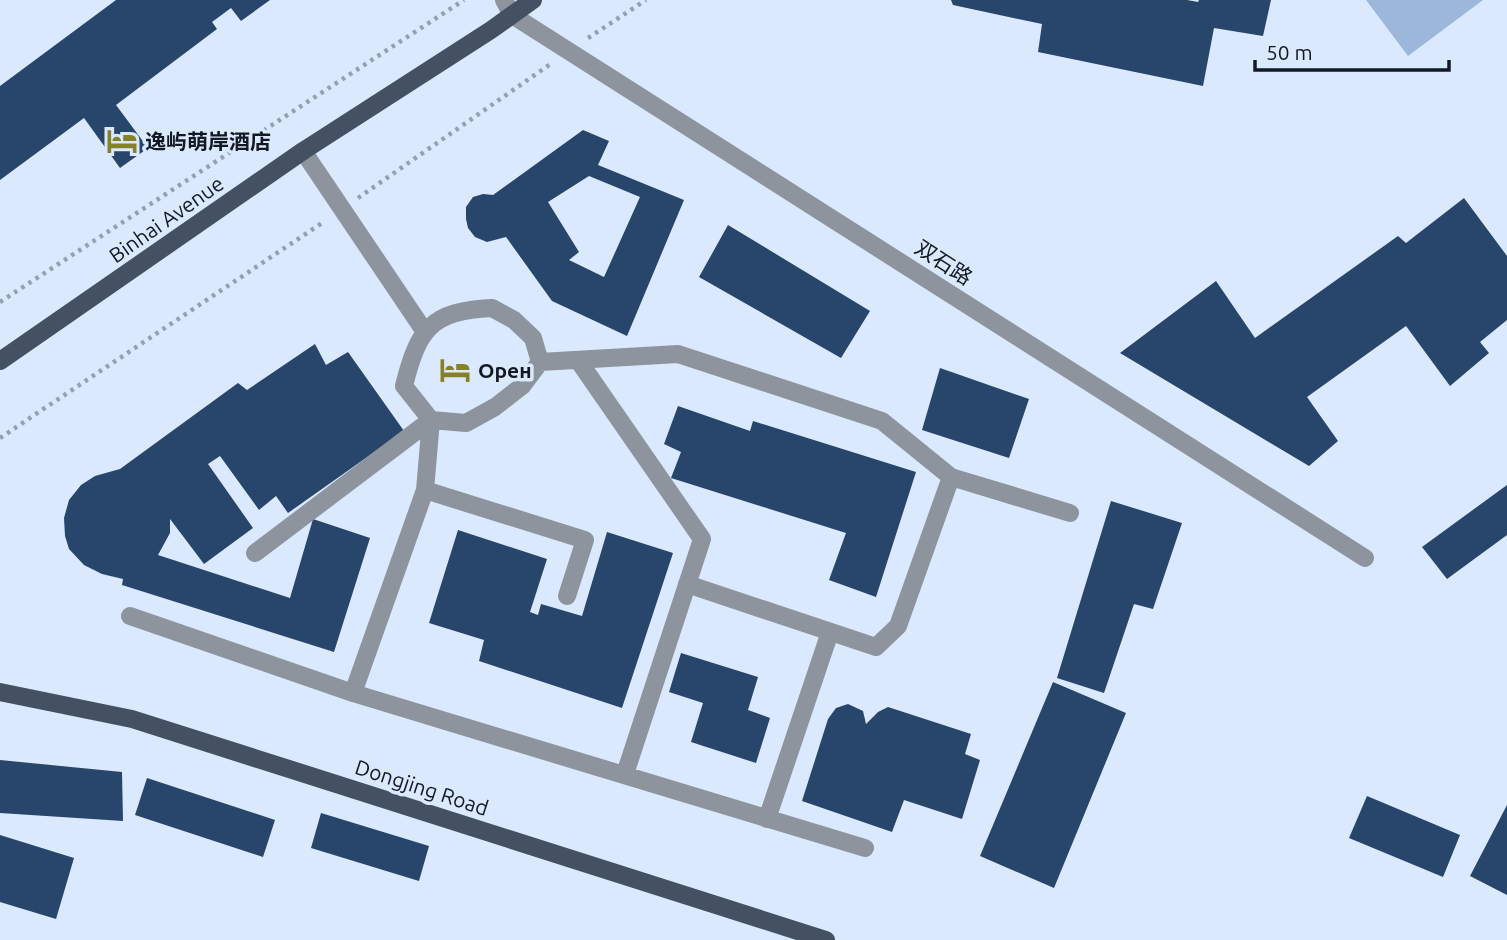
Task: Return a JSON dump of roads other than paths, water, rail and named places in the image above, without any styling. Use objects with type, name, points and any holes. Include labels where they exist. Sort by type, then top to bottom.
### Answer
[{"type":"main road","name":"Binhai Avenue","points":[[0,361],[508,8],[533,0]]},
{"type":"main road","name":"Dongjing Road","points":[[0,692],[132,719],[826,940]]},
{"type":"street","name":"双石路","points":[[508,8],[1365,558]]},
{"type":"street","points":[[303,151],[425,332]]},
{"type":"street","points":[[353,693],[425,489],[431,420],[404,386],[412,353],[425,332],[442,318],[469,310],[492,309],[514,320],[533,338],[540,362]]},
{"type":"street","points":[[540,362],[678,354],[882,421],[951,477],[1070,513]]},
{"type":"street","points":[[579,360],[702,539],[625,774]]},
{"type":"street","points":[[255,553],[431,420],[466,423],[495,407],[522,386],[540,362]]},
{"type":"street","points":[[687,584],[876,647],[898,626],[951,477]]},
{"type":"street","points":[[425,489],[585,540],[567,596]]},
{"type":"street","points":[[130,616],[353,693],[865,848]]},
{"type":"street","points":[[767,819],[830,632]]},
{"type":"place","name":"逸屿萌岸酒店","points":[[122,141]]},
{"type":"place","name":"Oрен","points":[[455,370]]}]
